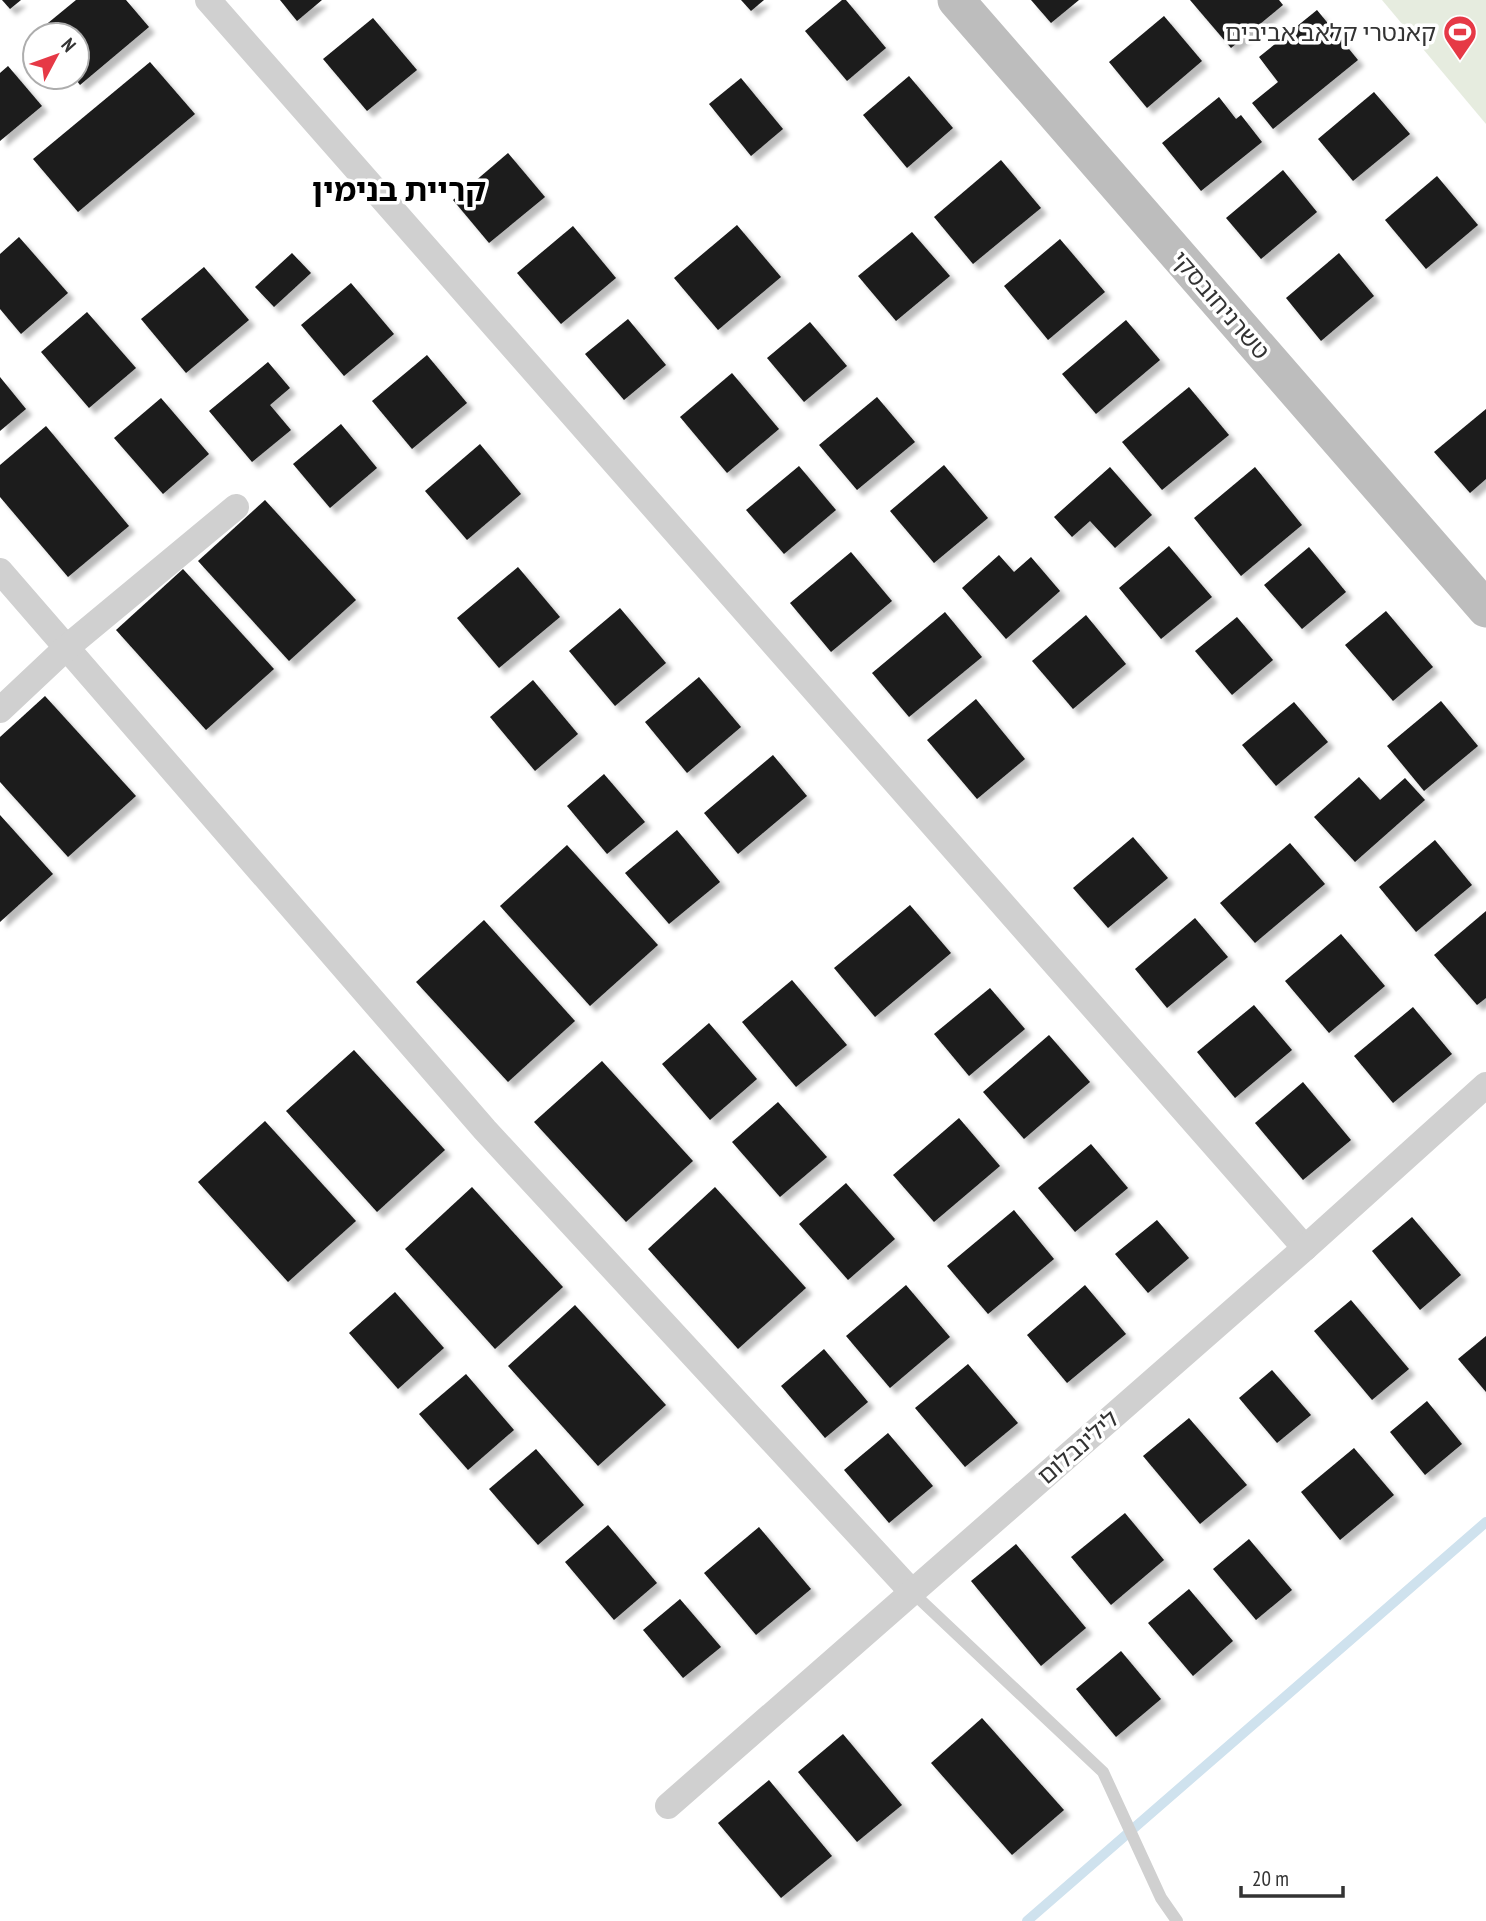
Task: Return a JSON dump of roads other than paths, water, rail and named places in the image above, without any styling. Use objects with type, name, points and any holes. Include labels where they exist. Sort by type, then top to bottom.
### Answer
[{"type":"street","points":[[208,0],[1305,1248]]},
{"type":"street","name":"טשרניחובסקי","points":[[957,0],[1486,609]]},
{"type":"street","points":[[0,710],[66,648],[236,507]]},
{"type":"street","points":[[0,571],[485,1130],[912,1592]]},
{"type":"street","name":"לילינבלום","points":[[668,1806],[1305,1248],[1486,1085]]},
{"type":"lane","points":[[912,1592],[1103,1772],[1161,1898],[1177,1921]]},
{"type":"waterway","points":[[1027,1921],[1486,1522]]},
{"type":"place","name":"קאנטרי קלאב אביבים","points":[[1460,62]]},
{"type":"district","name":"קריית בנימין","points":[[399,189]]}]
